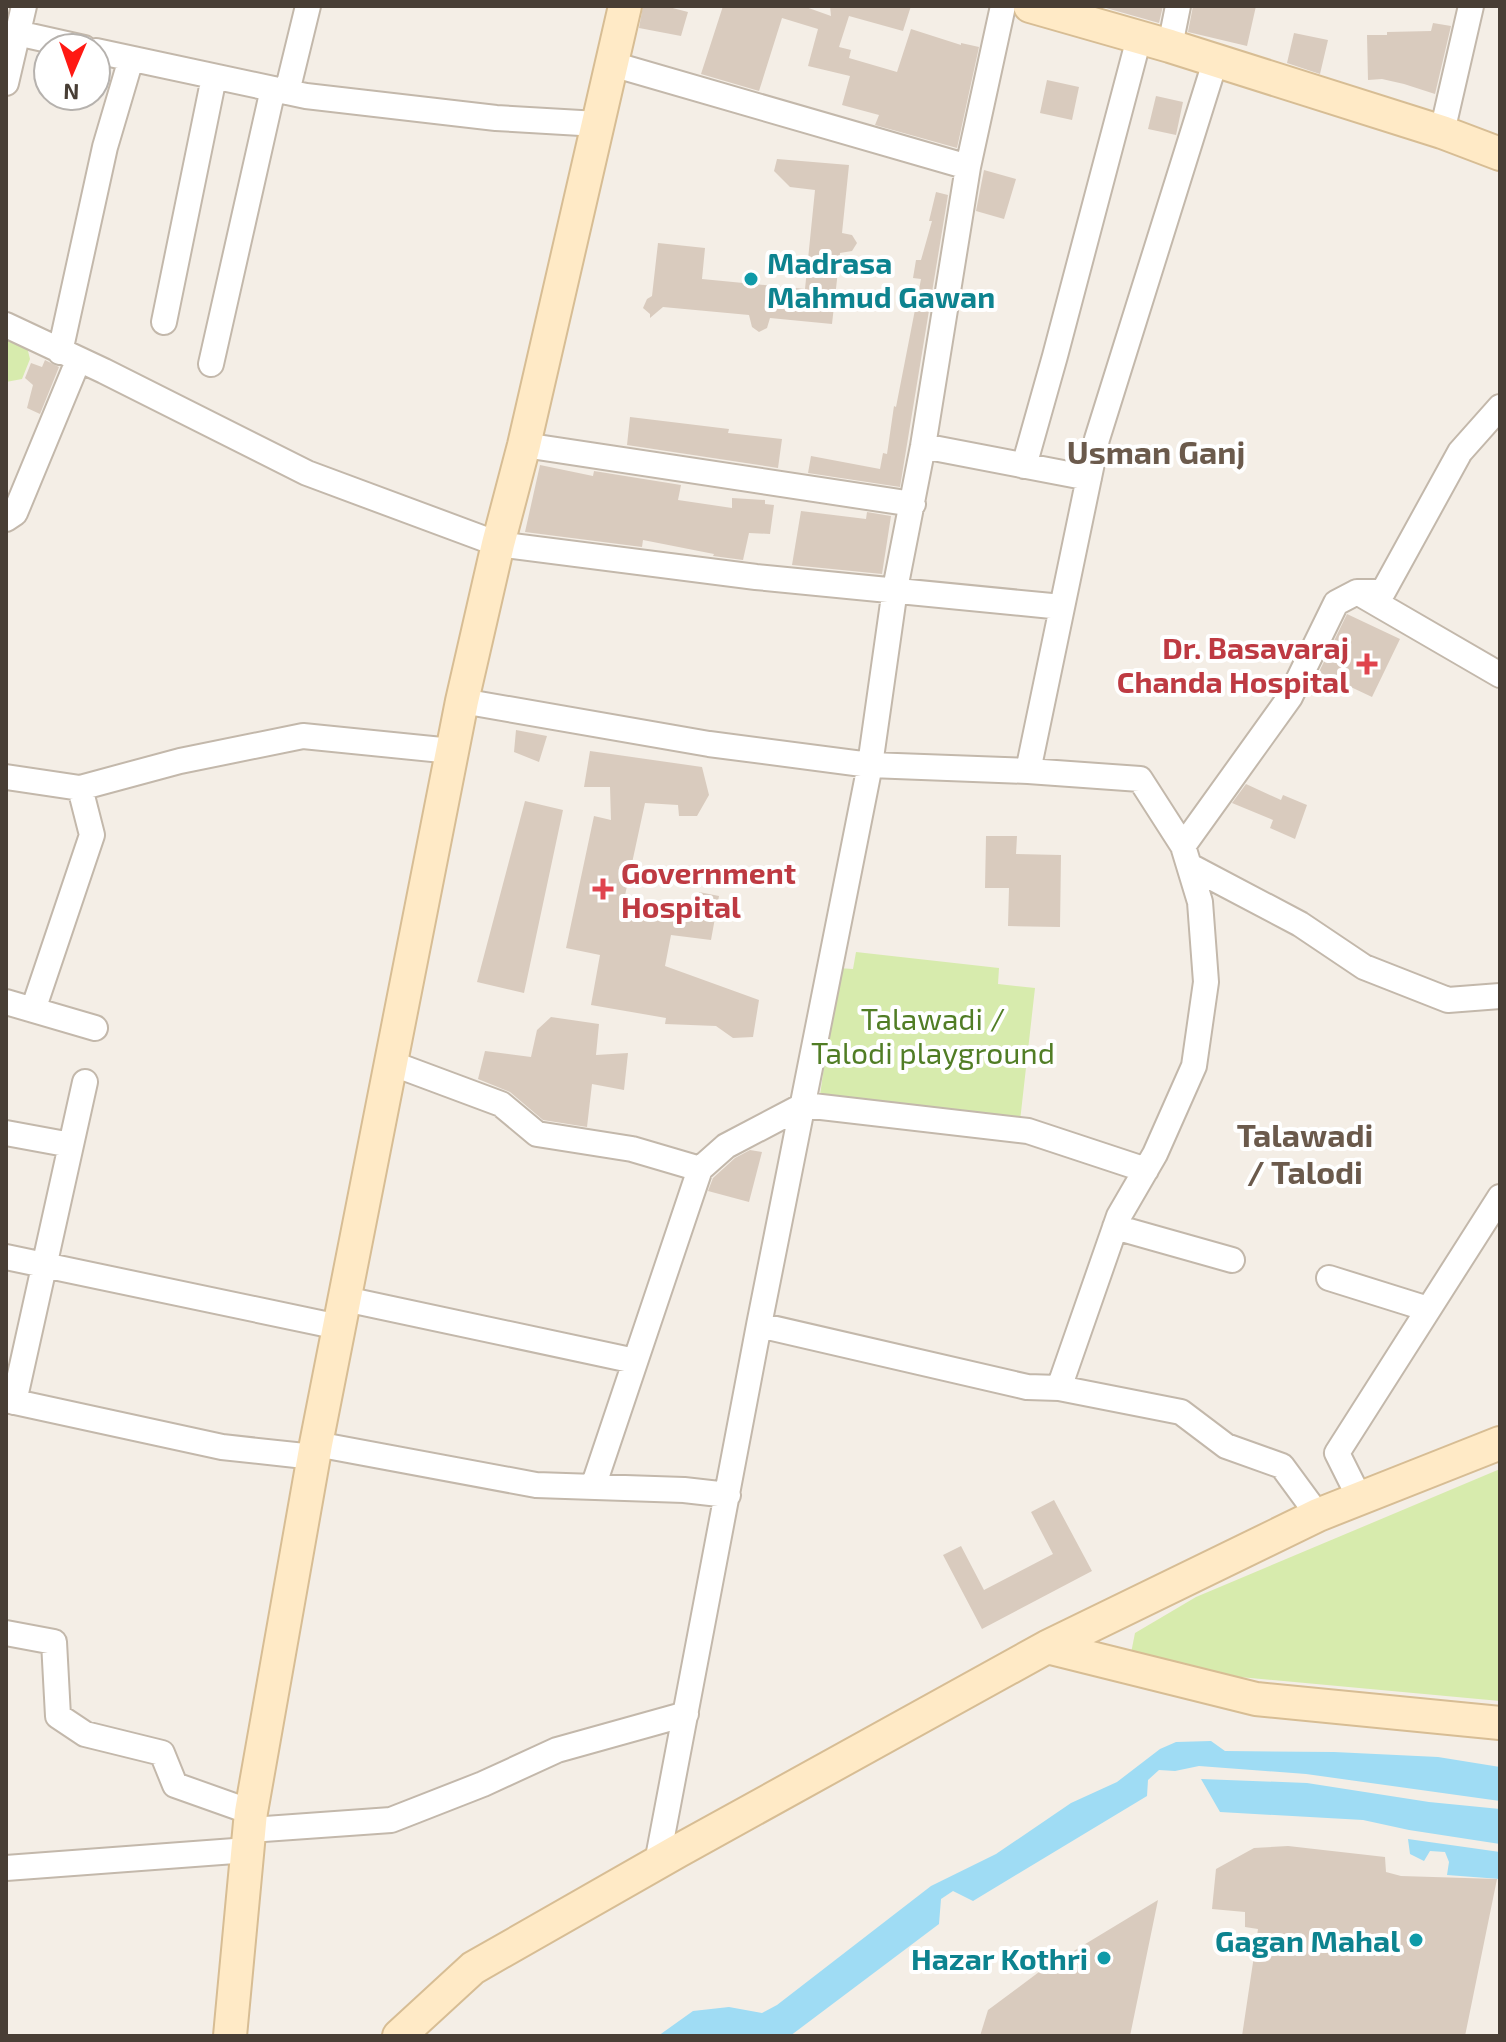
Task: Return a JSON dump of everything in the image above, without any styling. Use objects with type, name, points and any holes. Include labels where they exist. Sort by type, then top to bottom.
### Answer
[{"type":"street","points":[[6,83],[24,6]]},
{"type":"street","points":[[211,364],[280,90],[308,6]]},
{"type":"street","points":[[230,2036],[250,1831],[315,1450],[462,701],[625,6]]},
{"type":"street","points":[[657,1863],[870,765],[895,589],[913,504],[968,167],[1003,6]]},
{"type":"street","points":[[1030,6],[1170,46],[1442,132],[1500,154]]},
{"type":"street","points":[[1170,46],[1178,6]]},
{"type":"street","points":[[1442,132],[1471,6]]},
{"type":"street","points":[[17,33],[32,36]]},
{"type":"street","points":[[1024,466],[1139,38]]},
{"type":"street","points":[[112,55],[280,90],[496,118],[598,124]]},
{"type":"street","points":[[6,519],[15,513],[69,356],[105,147],[131,59]]},
{"type":"street","points":[[1028,771],[1097,439],[1215,62]]},
{"type":"street","points":[[612,64],[968,167]]},
{"type":"street","points":[[164,322],[214,77]]},
{"type":"street","points":[[6,325],[307,473],[498,544],[756,577],[1062,607]]},
{"type":"street","points":[[1186,856],[1290,697],[1336,603],[1357,592],[1383,592],[1460,452],[1491,433],[1500,407]]},
{"type":"street","points":[[524,445],[913,504]]},
{"type":"street","points":[[923,446],[1089,478]]},
{"type":"street","points":[[1357,592],[1500,675]]},
{"type":"street","points":[[462,701],[709,744],[870,765],[1140,779],[1186,856],[1200,902],[1206,982],[1194,1066],[1146,1170],[1119,1216],[1059,1388]]},
{"type":"street","points":[[6,777],[80,788],[180,761],[303,736],[452,751]]},
{"type":"street","points":[[33,1010],[92,835],[80,788]]},
{"type":"street","points":[[1186,856],[1300,924],[1364,967],[1448,1000],[1500,996]]},
{"type":"street","points":[[6,1002],[95,1028]]},
{"type":"street","points":[[391,1063],[501,1104],[537,1134],[632,1149],[700,1169]]},
{"type":"street","points":[[85,1082],[10,1401],[222,1447],[315,1450],[536,1485],[684,1490],[728,1495]]},
{"type":"street","points":[[593,1487],[700,1169],[726,1146],[804,1105],[1028,1131],[1146,1170]]},
{"type":"street","points":[[6,1133],[71,1145]]},
{"type":"street","points":[[1360,1499],[1337,1453],[1500,1197]]},
{"type":"street","points":[[1115,1227],[1232,1260]]},
{"type":"street","points":[[6,1257],[635,1361]]},
{"type":"street","points":[[1329,1278],[1428,1309]]},
{"type":"street","points":[[759,1325],[1027,1387],[1059,1388],[1181,1412],[1226,1446],[1282,1466],[1318,1515]]},
{"type":"street","points":[[399,2036],[473,1968],[1047,1647],[1318,1515],[1500,1443]]},
{"type":"street","points":[[6,1633],[54,1642],[58,1716],[85,1734],[162,1753],[175,1785],[250,1831]]},
{"type":"street","points":[[1047,1647],[1256,1699],[1500,1723]]},
{"type":"street","points":[[6,1868],[250,1831],[391,1820],[483,1784],[557,1750],[686,1714]]},
{"type":"green space","points":[[6,336],[27,347],[30,359],[22,379],[6,382]]},
{"type":"green space","name":"Talawadi / Talodi playground","points":[[856,952],[999,968],[998,984],[1035,988],[1020,1121],[820,1095],[838,968],[853,969]]},
{"type":"green space","points":[[1500,1469],[1500,1701],[1185,1672],[1131,1653],[1135,1633],[1196,1597]]},
{"type":"water","points":[[1211,1741],[1225,1751],[1438,1757],[1500,1767],[1500,1801],[1306,1774],[1199,1766],[1175,1771],[1159,1770],[1148,1780],[1147,1796],[973,1901],[953,1891],[941,1899],[939,1924],[790,2036],[658,2036],[693,2011],[729,2007],[762,2013],[777,2005],[931,1886],[996,1854],[1071,1803],[1117,1782],[1160,1749],[1176,1742]]},
{"type":"water","points":[[1201,1779],[1307,1783],[1429,1802],[1500,1809],[1500,1844],[1363,1820],[1220,1812]]},
{"type":"water","points":[[1408,1839],[1500,1852],[1500,1879],[1447,1875],[1449,1862],[1445,1852],[1430,1851],[1424,1861],[1410,1854]]},
{"type":"building","points":[[643,6],[665,6],[688,12],[681,36],[639,28]]},
{"type":"building","points":[[723,6],[803,6],[831,16],[830,6],[911,6],[903,31],[849,16],[839,47],[851,50],[849,58],[897,72],[911,29],[961,45],[979,47],[957,148],[875,125],[879,115],[842,105],[850,76],[808,66],[818,29],[782,18],[759,91],[701,74]]},
{"type":"building","points":[[1099,6],[1163,6],[1159,23]]},
{"type":"building","points":[[1193,6],[1256,6],[1247,46],[1188,32]]},
{"type":"building","points":[[1433,23],[1451,26],[1435,94],[1382,79],[1368,80],[1367,35],[1431,31]]},
{"type":"building","points":[[1294,33],[1328,40],[1320,74],[1287,63]]},
{"type":"building","points":[[1047,80],[1079,87],[1072,120],[1040,113]]},
{"type":"building","points":[[1156,96],[1183,102],[1176,135],[1148,129]]},
{"type":"building","points":[[777,159],[849,165],[842,233],[852,235],[857,243],[852,251],[840,253],[832,324],[770,318],[767,328],[759,332],[752,327],[749,315],[663,307],[650,318],[643,308],[652,296],[658,243],[705,248],[702,279],[805,289],[815,190],[790,187],[774,171]]},
{"type":"building","points":[[984,170],[1016,179],[1004,219],[976,211]]},
{"type":"building","points":[[936,192],[948,195],[900,487],[808,473],[811,456],[880,469],[883,453],[887,454],[921,279],[913,278],[916,260],[921,260]]},
{"type":"building","points":[[45,360],[59,367],[40,414],[27,408],[33,385],[25,378],[31,363],[42,367]]},
{"type":"building","points":[[630,417],[782,439],[778,468],[627,445]]},
{"type":"building","points":[[540,465],[593,476],[594,471],[681,485],[678,500],[732,508],[732,498],[765,500],[765,504],[774,505],[770,534],[749,533],[743,560],[643,540],[642,547],[525,532]]},
{"type":"building","points":[[801,511],[866,519],[867,512],[891,516],[882,574],[792,565]]},
{"type":"building","points":[[1347,614],[1400,639],[1372,697],[1319,672]]},
{"type":"building","points":[[516,730],[547,736],[539,762],[514,752]]},
{"type":"building","points":[[590,751],[702,767],[709,795],[697,816],[679,816],[678,805],[645,803],[624,900],[695,907],[699,892],[719,896],[711,940],[671,935],[665,966],[759,1000],[753,1037],[733,1038],[716,1026],[665,1024],[666,1018],[591,1005],[600,955],[566,948],[594,816],[611,820],[610,787],[584,787]]},
{"type":"building","points":[[1246,784],[1281,800],[1283,795],[1307,805],[1295,839],[1270,828],[1273,820],[1232,803]]},
{"type":"building","points":[[525,801],[563,810],[524,993],[477,982]]},
{"type":"building","points":[[986,836],[1017,836],[1016,854],[1061,855],[1060,927],[1008,926],[1009,888],[985,888]]},
{"type":"building","points":[[551,1017],[599,1024],[596,1055],[628,1053],[624,1090],[592,1084],[587,1127],[543,1120],[510,1092],[478,1079],[485,1051],[531,1057],[537,1030]]},
{"type":"building","points":[[750,1150],[762,1152],[749,1202],[708,1191],[713,1178],[735,1158]]},
{"type":"building","points":[[1054,1500],[1092,1571],[982,1629],[943,1555],[961,1546],[984,1590],[1053,1554],[1031,1512]]},
{"type":"building","name":"Gagan Mahal","points":[[1288,1846],[1385,1857],[1386,1872],[1401,1876],[1497,1879],[1465,2036],[1242,2036],[1258,1929],[1245,1927],[1245,1912],[1212,1909],[1216,1869],[1254,1848]]},
{"type":"building","name":"Hazar Kothri","points":[[1158,1900],[1130,2036],[980,2036],[988,2010],[1039,1972]]},
{"type":"place","name":"Madrasa Mahmud Gawan","points":[[751,279]]},
{"type":"place","name":"Dr. Basavaraj Chanda Hospital","points":[[1367,664]]},
{"type":"place","name":"Government Hospital","points":[[603,889]]},
{"type":"place","name":"Gagan Mahal","points":[[1416,1940]]},
{"type":"place","name":"Hazar Kothri","points":[[1104,1958]]},
{"type":"district","name":"Usman Ganj","points":[[1156,451]]},
{"type":"district","name":"Talawadi / Talodi","points":[[1305,1152]]}]
